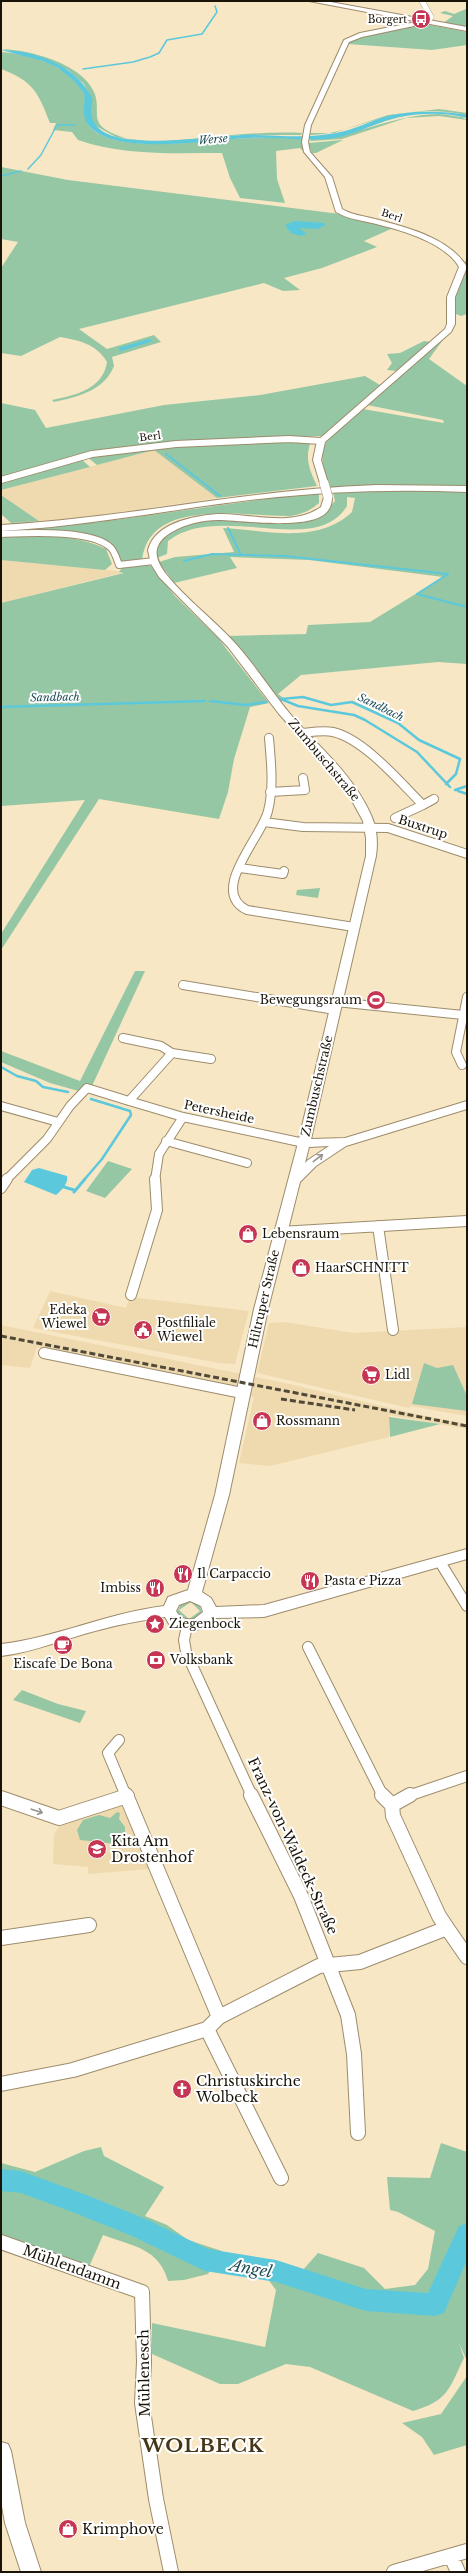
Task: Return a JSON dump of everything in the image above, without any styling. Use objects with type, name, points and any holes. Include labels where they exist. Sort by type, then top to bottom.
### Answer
[{"type":"main road","points":[[313,1],[467,29]]},
{"type":"main road","points":[[1,528],[124,517],[228,500],[313,491],[380,488],[467,489]]},
{"type":"street","points":[[422,1],[431,17],[426,22]]},
{"type":"street","name":"Berl","points":[[1,480],[92,454],[176,444],[288,439],[321,441],[448,330],[451,324],[451,297],[463,267],[460,259],[446,248],[390,226],[341,211],[328,177],[307,152],[305,138],[346,41],[360,35],[426,22]]},
{"type":"street","points":[[1,534],[39,533],[94,540],[111,548],[119,565],[154,561],[152,550],[157,539],[179,525],[216,517],[281,521],[300,520],[323,511],[328,504],[328,497],[316,460],[321,441]]},
{"type":"street","name":"Zumbuschstraße","points":[[154,561],[186,601],[235,649],[302,733],[356,796],[371,827],[372,856],[304,1143]]},
{"type":"street","points":[[302,733],[328,731],[343,736],[388,772],[423,805]]},
{"type":"street","points":[[269,738],[273,755],[270,792],[264,822],[233,882],[232,890],[237,905],[241,908],[354,927]]},
{"type":"street","points":[[270,792],[305,790],[303,778]]},
{"type":"street","points":[[395,818],[434,799]]},
{"type":"street","name":"Buxtrup","points":[[264,822],[303,827],[371,827],[399,831],[467,854]]},
{"type":"street","points":[[240,868],[283,874],[284,871]]},
{"type":"street","points":[[183,986],[336,1006],[465,1010]]},
{"type":"street","points":[[462,1065],[456,1052],[467,997]]},
{"type":"street","points":[[123,1038],[161,1046],[172,1053],[211,1059]]},
{"type":"street","points":[[129,1101],[172,1053]]},
{"type":"street","name":"Petersheide","points":[[58,1122],[87,1088],[183,1117],[304,1143]]},
{"type":"street","points":[[294,1180],[326,1152],[346,1142],[467,1105]]},
{"type":"street","points":[[1,1106],[58,1122],[46,1139],[15,1170],[1,1188]]},
{"type":"street","points":[[131,1295],[157,1210],[155,1171],[159,1154],[166,1140],[183,1117]]},
{"type":"street","points":[[166,1140],[247,1164]]},
{"type":"street","points":[[304,1143],[346,1142]]},
{"type":"street","name":"Hiltruper Straße","points":[[194,1595],[222,1495],[242,1393],[280,1232],[304,1143]]},
{"type":"street","points":[[280,1232],[467,1221]]},
{"type":"street","points":[[378,1226],[392,1330]]},
{"type":"street","points":[[44,1353],[242,1393]]},
{"type":"street","points":[[210,1613],[208,1604],[204,1600],[194,1595],[178,1598],[170,1606],[169,1611],[174,1620],[187,1626],[199,1624],[210,1613],[264,1611],[467,1554]]},
{"type":"street","points":[[440,1562],[467,1606]]},
{"type":"street","points":[[1,1650],[18,1648],[122,1618],[169,1611]]},
{"type":"street","name":"Franz-von-Waldeck-Straße","points":[[187,1626],[184,1640],[186,1652],[276,1849],[301,1896],[321,1941],[327,1964],[351,2026],[358,2133]]},
{"type":"street","points":[[308,1647],[383,1797],[392,1804],[393,1816],[438,1916],[467,1957]]},
{"type":"street","points":[[119,1740],[108,1753],[219,2017]]},
{"type":"street","points":[[392,1804],[410,1795],[467,1776]]},
{"type":"street","points":[[1,1798],[59,1818],[127,1796]]},
{"type":"street","points":[[1,1938],[89,1925]]},
{"type":"street","points":[[1,2084],[73,2070],[207,2029],[219,2017],[319,1966],[327,1964],[360,1962],[447,1928]]},
{"type":"street","points":[[207,2029],[282,2178]]},
{"type":"street","name":"Mühlendamm","points":[[1,2242],[142,2292]]},
{"type":"street","name":"Mühlenesch","points":[[142,2292],[144,2362],[142,2403],[156,2499],[171,2572]]},
{"type":"street","points":[[1,2451],[15,2522],[31,2572]]},
{"type":"street","points":[[398,2571],[467,2551]]},
{"type":"street","points":[[451,2556],[458,2572]]},
{"type":"shaded area","points":[[154,450],[217,498],[73,519],[39,521],[1,495],[1,490]]},
{"type":"shaded area","points":[[1,560],[83,567],[125,572],[1,603]]},
{"type":"shaded area","points":[[50,1291],[126,1308],[130,1297],[249,1311],[235,1364],[219,1363],[33,1328]]},
{"type":"shaded area","points":[[284,1322],[354,1333],[467,1327],[467,1416],[411,1406],[409,1408],[257,1373],[269,1323]]},
{"type":"shaded area","points":[[1,1325],[285,1383],[407,1412],[467,1424],[467,1429],[389,1415],[389,1437],[270,1466],[239,1463],[254,1397],[74,1361],[37,1347],[30,1368],[1,1365]]},
{"type":"shaded area","name":"Kita Am Drostenhof","points":[[120,1803],[150,1869],[88,1874],[88,1867],[53,1864],[54,1834],[60,1825]]},
{"type":"green space","points":[[466,9],[467,27],[443,23],[453,16],[440,13],[445,11],[454,14]]},
{"type":"green space","points":[[425,24],[467,32],[467,45],[432,50],[348,44],[354,38]]},
{"type":"green space","points":[[1,49],[40,55],[67,66],[78,73],[94,92],[97,105],[97,116],[100,125],[112,133],[130,139],[116,137],[94,125],[91,120],[91,97],[84,84],[68,70],[29,54]]},
{"type":"green space","points":[[1,52],[36,58],[58,68],[68,75],[77,83],[84,93],[85,115],[87,123],[90,127],[102,135],[118,141],[158,144],[249,138],[302,139],[304,150],[308,156],[300,148],[276,151],[277,179],[285,203],[240,198],[230,178],[222,153],[167,153],[113,149],[78,140],[72,132],[53,130],[56,123],[50,123],[38,95],[33,89],[12,73],[1,69]]},
{"type":"green space","points":[[439,109],[467,113],[467,115],[435,111],[414,112]]},
{"type":"green space","points":[[410,112],[392,115],[346,129],[388,115]]},
{"type":"green space","points":[[440,114],[462,117],[467,120],[439,116],[406,118]]},
{"type":"green space","points":[[406,118],[342,139],[310,141],[311,139],[344,134]]},
{"type":"green space","points":[[258,133],[302,133],[301,135],[242,135],[209,138]]},
{"type":"green space","points":[[309,133],[329,133],[311,135]]},
{"type":"green space","points":[[209,138],[171,142],[154,142]]},
{"type":"green space","points":[[343,140],[316,153],[312,153],[308,143]]},
{"type":"green space","points":[[1,167],[68,180],[340,214],[393,228],[364,241],[377,247],[322,268],[284,278],[300,290],[283,291],[264,283],[79,329],[107,349],[154,335],[161,342],[112,357],[114,366],[109,375],[97,387],[89,392],[72,398],[54,402],[52,400],[79,393],[94,385],[100,379],[107,362],[98,351],[92,347],[80,341],[60,337],[21,356],[1,353],[1,268],[18,242],[1,239]]},
{"type":"green space","points":[[467,260],[467,314],[461,316],[453,313],[454,299],[465,265],[464,262]]},
{"type":"green space","points":[[445,337],[429,359],[467,386],[467,486],[331,488],[322,460],[323,450],[333,434],[363,409],[444,423],[443,420],[367,405]]},
{"type":"green space","points":[[424,341],[432,342],[396,371],[387,370],[392,363],[387,354],[400,353]]},
{"type":"green space","points":[[365,376],[380,385],[322,436],[173,442],[94,451],[1,477],[1,403],[35,410],[46,428],[164,405],[260,395]]},
{"type":"green space","points":[[284,440],[310,444],[308,460],[317,486],[217,498],[154,450],[97,465],[87,457],[164,447]]},
{"type":"green space","points":[[81,459],[90,467],[1,490],[1,483]]},
{"type":"green space","points":[[434,490],[467,491],[467,664],[438,662],[301,675],[278,694],[286,700],[279,702],[226,636],[306,634],[308,625],[370,622],[443,577],[309,560],[230,557],[237,568],[174,583],[159,562],[175,557],[234,552],[223,528],[273,533],[307,532],[323,529],[338,522],[352,512],[355,498],[347,497],[347,506],[332,521],[313,528],[290,529],[213,526],[189,530],[168,541],[167,554],[157,558],[161,540],[175,529],[196,523],[221,520],[296,521],[313,519],[324,514],[335,501],[333,492]]},
{"type":"green space","points":[[319,493],[319,503],[316,506],[306,512],[290,516],[202,514],[180,518],[162,527],[148,540],[142,561],[120,561],[113,548],[95,539],[16,530],[92,523]]},
{"type":"green space","points":[[1,495],[39,521],[11,523],[1,514]]},
{"type":"green space","points":[[38,534],[73,538],[98,545],[106,549],[112,564],[105,570],[1,560],[1,536]]},
{"type":"green space","points":[[144,564],[151,566],[175,596],[218,638],[269,703],[250,707],[234,759],[228,792],[219,819],[99,799],[1,950],[1,934],[85,800],[1,806],[1,603],[124,573],[119,572],[124,565]]},
{"type":"green space","points":[[320,888],[318,898],[296,895],[297,890]]},
{"type":"green space","points":[[135,971],[145,971],[92,1086],[82,1092],[50,1083],[1,1062],[1,1051],[80,1081]]},
{"type":"green space","points":[[108,1161],[132,1169],[105,1198],[86,1191]]},
{"type":"green space","points":[[424,1363],[437,1368],[453,1365],[467,1396],[467,1411],[412,1404]]},
{"type":"green space","points":[[389,1417],[440,1424],[390,1437]]},
{"type":"green space","points":[[188,1601],[199,1604],[202,1613],[193,1620],[184,1619],[177,1612],[181,1604]],"holes":[[[191,1602],[200,1611],[189,1619],[179,1610]]]},
{"type":"green space","points":[[22,1690],[58,1704],[86,1711],[80,1723],[13,1700]]},
{"type":"green space","points":[[117,1812],[120,1813],[119,1819],[125,1827],[125,1845],[80,1840],[77,1830],[83,1820],[99,1815],[110,1818]]},
{"type":"green space","points":[[441,2143],[467,2152],[467,2361],[459,2343],[464,2358],[450,2386],[441,2398],[434,2403],[413,2411],[310,2367],[286,2364],[238,2384],[220,2384],[152,2354],[152,2323],[265,2347],[276,2290],[267,2278],[369,2305],[440,2309],[464,2250],[455,2245],[438,2285],[427,2297],[384,2296],[302,2271],[318,2253],[364,2268],[385,2289],[415,2285],[428,2269],[435,2231],[398,2212],[390,2210],[387,2177],[430,2178]]},
{"type":"green space","points":[[101,2147],[104,2156],[164,2187],[145,2216],[167,2225],[188,2240],[222,2251],[208,2274],[184,2280],[168,2281],[164,2270],[158,2261],[151,2255],[134,2246],[103,2235],[89,2267],[1,2236],[1,2163],[35,2172],[84,2151]]},
{"type":"green space","points":[[467,2376],[467,2445],[434,2455],[422,2437],[402,2423],[441,2414]]},
{"type":"water","name":"Werse","points":[[1,50],[40,56],[64,68],[84,85],[91,96],[92,118],[98,128],[109,134],[127,139],[156,141],[242,135],[318,135],[343,132],[391,115],[411,112],[462,114],[467,115],[467,118],[445,114],[412,115],[390,120],[346,135],[324,139],[250,138],[166,144],[122,142],[104,136],[90,127],[84,115],[84,93],[73,80],[58,68],[43,61]]},
{"type":"water","points":[[295,221],[324,223],[326,225],[317,229],[299,228],[307,234],[301,236],[291,233],[285,225]]},
{"type":"water","points":[[149,339],[153,341],[121,351],[118,348]]},
{"type":"water","points":[[39,1168],[67,1176],[66,1184],[56,1195],[24,1182],[32,1170]]},
{"type":"waterway","points":[[83,69],[133,62],[159,53],[167,40],[202,34],[217,12],[215,6]]},
{"type":"waterway","points":[[28,169],[41,155],[57,125],[75,125]]},
{"type":"waterway","points":[[1,176],[21,171]]},
{"type":"waterway","points":[[166,454],[220,496]]},
{"type":"waterway","points":[[228,528],[241,555]]},
{"type":"waterway","points":[[184,561],[212,554],[241,555]]},
{"type":"waterway","points":[[241,555],[285,556],[448,574],[417,594],[467,607]]},
{"type":"waterway","name":"Sandbach","points":[[303,697],[331,705],[352,702],[398,723],[419,740],[460,759],[456,774],[447,783],[417,752],[365,720],[354,715],[298,706],[281,699],[303,697]]},
{"type":"waterway","name":"Sandbach","points":[[1,707],[205,701]]},
{"type":"waterway","name":"Sandbach","points":[[210,701],[246,705],[266,702]]},
{"type":"waterway","name":"Sandbach","points":[[447,783],[450,787]]},
{"type":"waterway","name":"Sandbach","points":[[455,790],[467,786]]},
{"type":"waterway","name":"Sandbach","points":[[458,791],[467,794]]},
{"type":"waterway","points":[[1,1067],[17,1076],[36,1081],[43,1087],[68,1092]]},
{"type":"waterway","points":[[84,1180],[102,1159],[131,1115],[130,1111],[91,1099]]},
{"type":"waterway","points":[[74,1192],[85,1179]]},
{"type":"waterway","points":[[64,1187],[74,1190]]},
{"type":"waterway","name":"Angel","points":[[1,2180],[21,2182],[81,2204],[140,2228],[205,2260],[276,2271],[366,2300],[435,2305],[467,2234]]},
{"type":"railway","points":[[1,1336],[467,1426]]},
{"type":"railway","points":[[281,1399],[355,1410]]},
{"type":"place","name":"Borgert","points":[[421,19]]},
{"type":"place","name":"Bewegungsraum","points":[[376,1000]]},
{"type":"place","name":"Lebensraum","points":[[248,1234]]},
{"type":"place","name":"HaarSCHNITT","points":[[301,1268]]},
{"type":"place","name":"Edeka Wiewel","points":[[101,1317]]},
{"type":"place","name":"Postfiliale Wiewel","points":[[143,1330]]},
{"type":"place","name":"Lidl","points":[[371,1375]]},
{"type":"place","name":"Rossmann","points":[[262,1421]]},
{"type":"place","name":"Il Carpaccio","points":[[183,1574]]},
{"type":"place","name":"Pasta e Pizza","points":[[310,1581]]},
{"type":"place","name":"Imbiss","points":[[155,1588]]},
{"type":"place","name":"Ziegenbock","points":[[155,1624]]},
{"type":"place","name":"Eiscafe De Bona","points":[[63,1645]]},
{"type":"place","name":"Volksbank","points":[[156,1660]]},
{"type":"place","name":"Kita Am Drostenhof","points":[[97,1849]]},
{"type":"place","name":"Christuskirche Wolbeck","points":[[182,2089]]},
{"type":"place","name":"Krimphove","points":[[68,2529]]},
{"type":"district","name":"WOLBECK","points":[[203,2445]]}]
